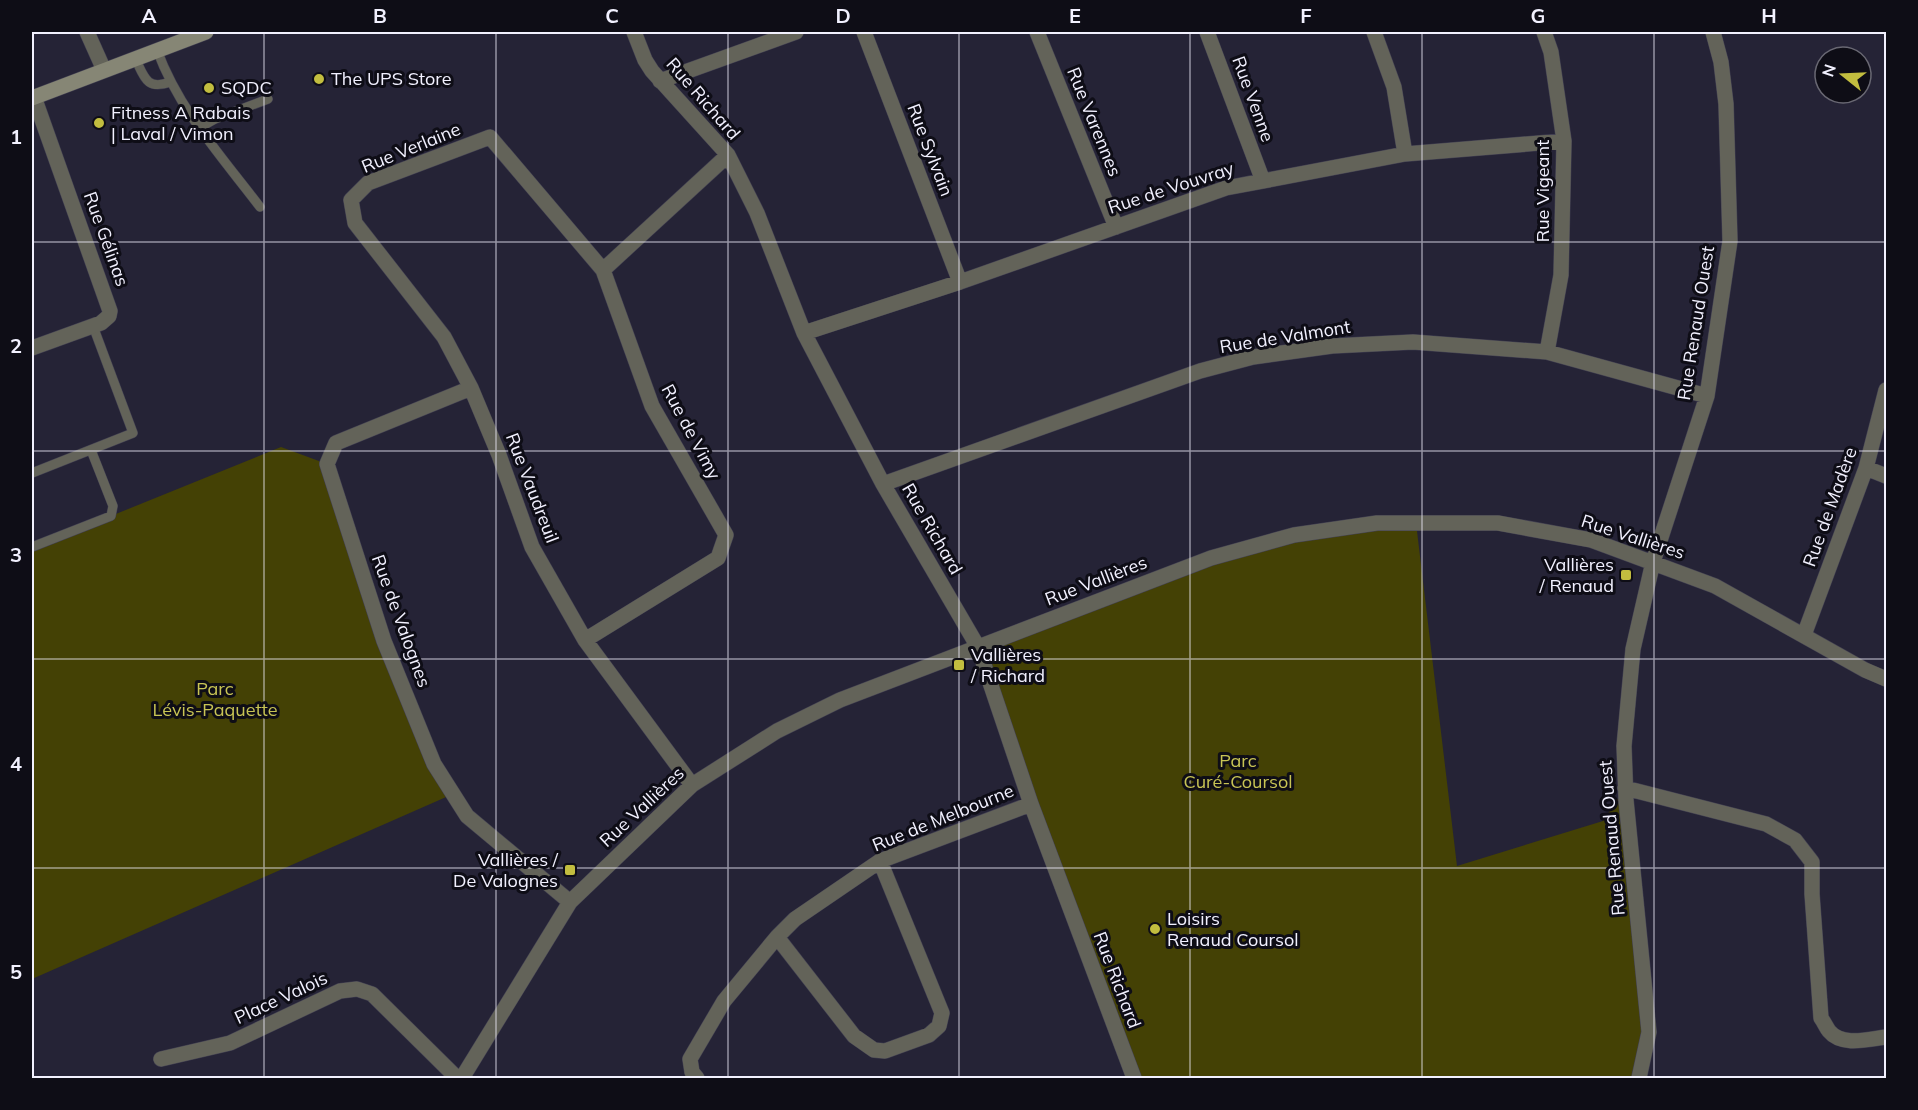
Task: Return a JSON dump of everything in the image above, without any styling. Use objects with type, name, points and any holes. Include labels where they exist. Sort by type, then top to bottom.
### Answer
[{"type":"main road","points":[[33,97],[206,32]]},
{"type":"street","points":[[87,32],[104,69]]},
{"type":"street","name":"Rue Richard","points":[[634,32],[645,60],[660,81],[728,155],[757,213],[804,333],[883,484],[978,647],[1031,804],[1134,1078]]},
{"type":"street","points":[[660,81],[796,32]]},
{"type":"street","name":"Rue Sylvain","points":[[864,32],[960,282]]},
{"type":"street","name":"Rue Varennes","points":[[1037,32],[1116,227]]},
{"type":"street","name":"Rue Venne","points":[[1207,32],[1263,181]]},
{"type":"street","points":[[1374,32],[1394,87],[1405,154]]},
{"type":"street","name":"Rue Vigeant","points":[[1544,32],[1551,52],[1564,141],[1561,275],[1547,352]]},
{"type":"street","name":"Rue Renaud Ouest","points":[[1639,1078],[1649,1032],[1625,788],[1624,746],[1633,649],[1653,562],[1707,396],[1730,241],[1726,105],[1721,62],[1713,32]]},
{"type":"street","name":"Rue Gélinas","points":[[33,97],[110,306],[106,320],[93,326]]},
{"type":"street","name":"Rue Verlaine","points":[[351,200],[368,183],[490,137]]},
{"type":"street","name":"Rue de Vimy","points":[[490,137],[603,270],[652,406],[726,535],[718,558],[585,640]]},
{"type":"street","name":"Rue de Vouvray","points":[[804,333],[960,282],[1226,188],[1405,154],[1564,141]]},
{"type":"street","points":[[603,270],[728,155]]},
{"type":"street","name":"Rue Vaudreuil","points":[[351,200],[354,223],[444,337],[471,388],[499,455],[532,547],[585,640],[692,784]]},
{"type":"street","points":[[32,348],[93,326]]},
{"type":"street","name":"Rue de Valmont","points":[[883,484],[1200,371],[1253,357],[1332,346],[1413,342],[1547,352],[1707,396]]},
{"type":"street","name":"Rue de Valognes","points":[[471,388],[336,443],[327,464],[384,641],[434,764],[466,816],[570,902]]},
{"type":"street","name":"Rue de Madère","points":[[1804,635],[1866,468],[1887,390]]},
{"type":"street","points":[[1866,468],[1887,476]]},
{"type":"street","name":"Rue Vallières","points":[[462,1078],[570,902],[692,784],[777,731],[840,700],[1211,558],[1294,535],[1377,523],[1498,523],[1591,540],[1715,586],[1865,670],[1887,679]]},
{"type":"street","points":[[1625,788],[1766,824],[1795,840],[1812,862],[1812,894],[1821,1018],[1830,1032],[1846,1040],[1861,1041],[1887,1037]]},
{"type":"street","name":"Rue de Melbourne","points":[[697,1078],[692,1072],[690,1059],[724,1001],[777,937],[795,919],[880,861],[1031,804]]},
{"type":"street","points":[[777,937],[854,1036],[874,1050],[885,1051],[929,1035],[939,1026],[942,1013],[880,861]]},
{"type":"street","name":"Place Valois","points":[[161,1059],[230,1043],[340,991],[357,989],[372,994],[457,1078]]},
{"type":"lane","points":[[157,50],[170,82],[199,128],[260,207]]},
{"type":"lane","points":[[135,58],[148,83],[159,85],[170,82]]},
{"type":"lane","points":[[199,128],[268,99]]},
{"type":"lane","points":[[32,473],[133,433],[93,326]]},
{"type":"lane","points":[[32,548],[111,516],[113,506],[92,450]]},
{"type":"green space","name":"Parc Lévis-Paquette","points":[[281,447],[327,464],[434,764],[453,794],[32,979],[32,548]]},
{"type":"green space","name":"Parc Curé-Coursol","points":[[1377,523],[1417,531],[1457,866],[1603,821],[1625,788],[1649,1032],[1639,1078],[1134,1078],[978,647],[1211,558]]},
{"type":"place","name":"The UPS Store","points":[[319,79]]},
{"type":"place","name":"SQDC","points":[[209,88]]},
{"type":"place","name":"Fitness A Rabais | Laval / Vimon","points":[[99,123]]},
{"type":"place","name":"Vallières / Renaud","points":[[1626,575]]},
{"type":"place","name":"Vallières / Richard","points":[[959,665]]},
{"type":"place","name":"Vallières / De Valognes","points":[[570,870]]},
{"type":"place","name":"Loisirs Renaud Coursol","points":[[1155,929]]}]
